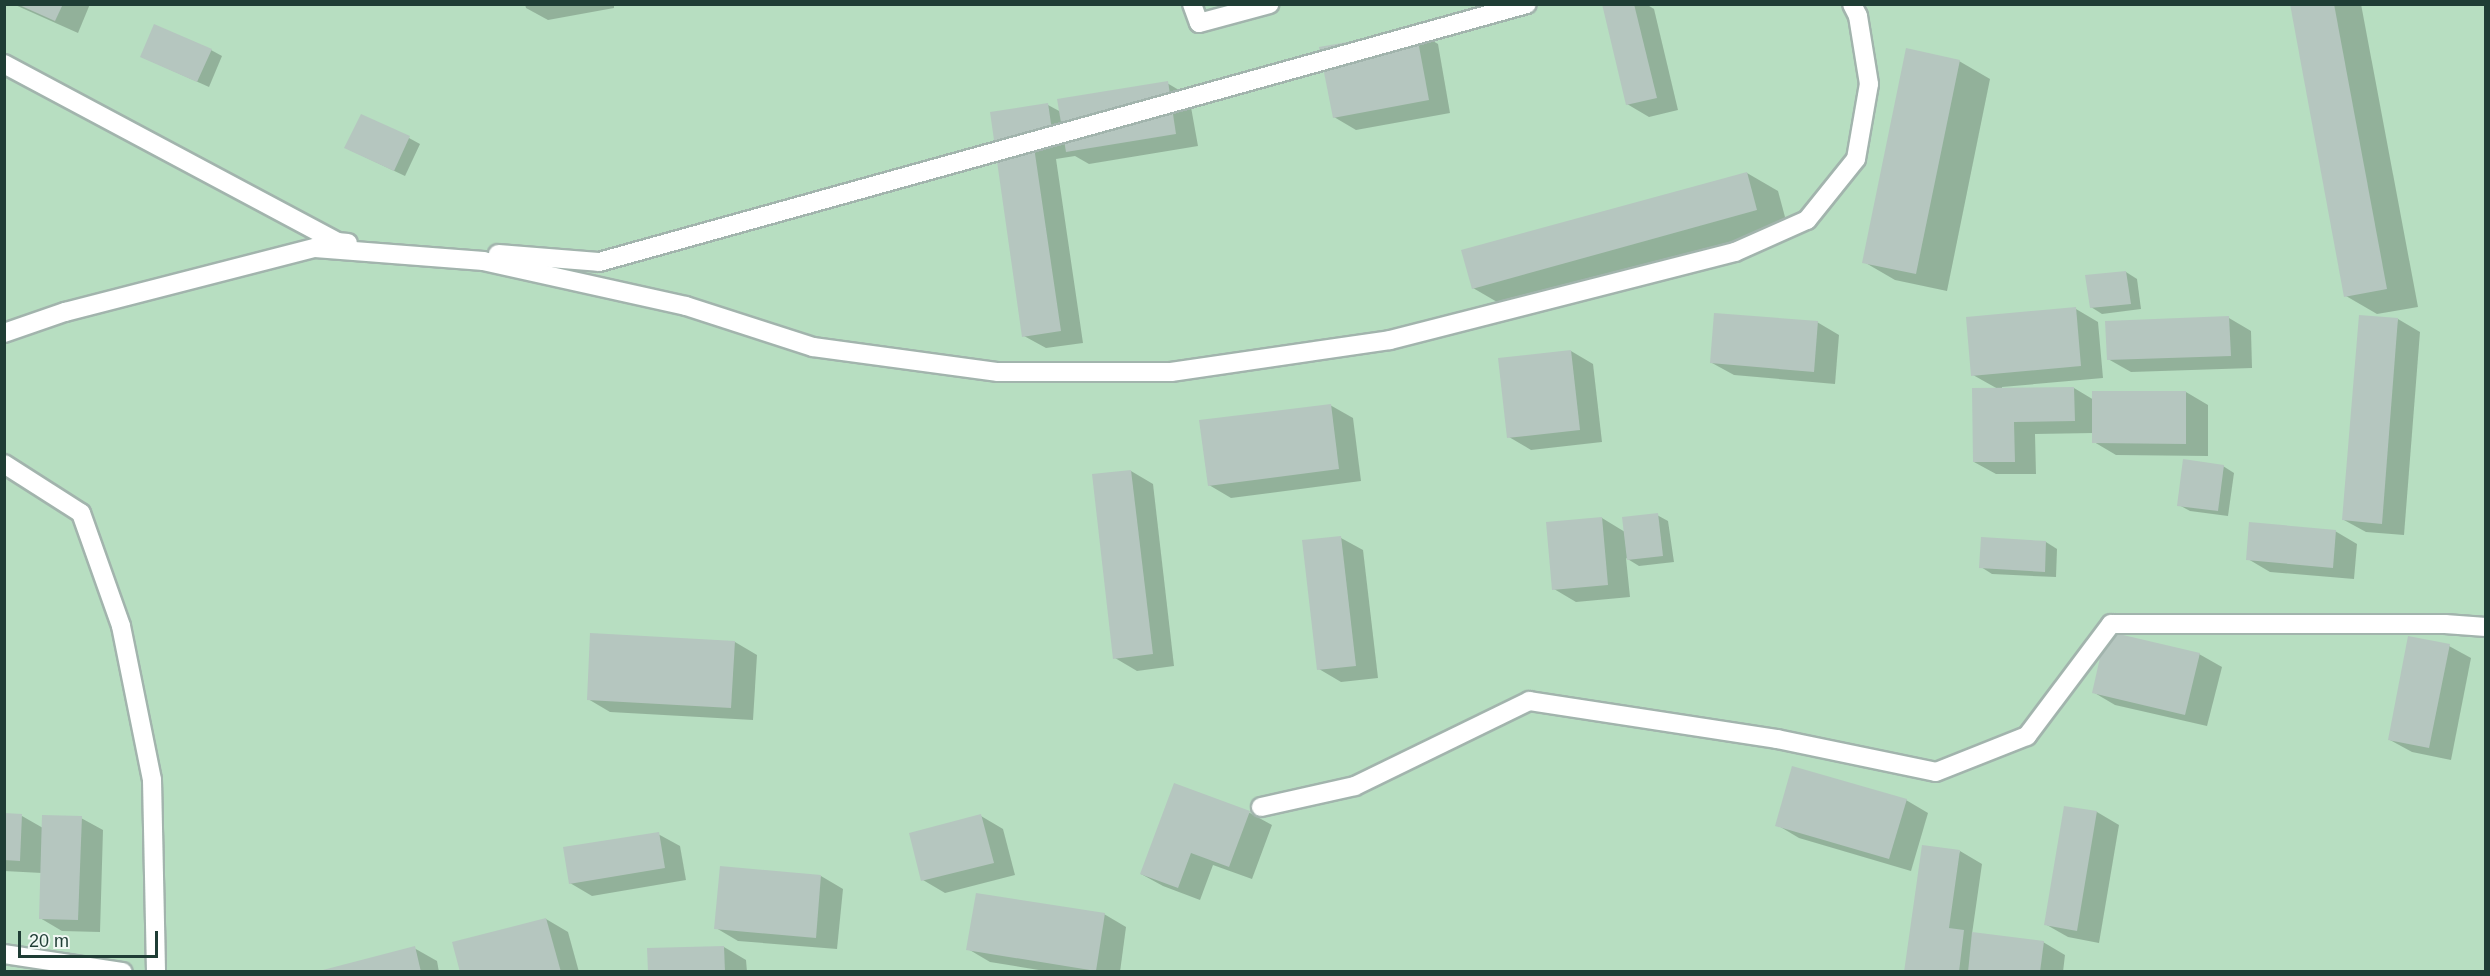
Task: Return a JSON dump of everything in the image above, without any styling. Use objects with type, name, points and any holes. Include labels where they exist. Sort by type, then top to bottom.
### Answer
[{"type":"main road","points":[[1192,4],[1199,23],[1270,4]]},
{"type":"main road","points":[[4,64],[337,243],[599,262],[1527,4]]},
{"type":"main road","points":[[4,333],[65,312],[315,248],[483,261],[686,306],[813,347],[998,372],[1171,372],[1390,340],[1735,252],[1807,220],[1856,159],[1869,84],[1858,16],[1852,4]]},
{"type":"main road","points":[[4,464],[81,513],[121,626],[152,780],[156,972]]},
{"type":"main road","points":[[1261,807],[1355,786],[1529,701],[1778,739],[1936,772],[2027,736],[2111,624],[2433,624],[2486,627]]},
{"type":"main road","points":[[4,954],[123,972]]},
{"type":"green space","points":[[5,5],[2485,5],[2485,971],[5,972]]},
{"type":"building","points":[[17,4],[63,4],[55,21]]},
{"type":"building","points":[[1602,4],[1634,4],[1657,98],[1626,105]]},
{"type":"building","points":[[2290,4],[2334,4],[2387,289],[2344,297]]},
{"type":"building","points":[[154,24],[212,49],[197,82],[140,57]]},
{"type":"building","points":[[1416,30],[1429,100],[1333,118],[1319,47]]},
{"type":"building","points":[[1906,48],[1960,60],[1916,274],[1862,263]]},
{"type":"building","points":[[1168,81],[1176,134],[1066,152],[1057,99]]},
{"type":"building","points":[[1048,103],[1054,144],[1034,147],[1061,331],[1022,337],[990,112]]},
{"type":"building","points":[[361,114],[410,136],[394,171],[344,148]]},
{"type":"building","points":[[1747,172],[1757,210],[1472,289],[1461,250]]},
{"type":"building","points":[[2126,271],[2131,304],[2090,308],[2085,275]]},
{"type":"building","points":[[2076,307],[2081,366],[1971,376],[1966,317]]},
{"type":"building","points":[[1714,313],[1818,321],[1814,372],[1710,363]]},
{"type":"building","points":[[2359,315],[2398,318],[2382,524],[2342,520]]},
{"type":"building","points":[[2229,316],[2231,356],[2107,360],[2105,321]]},
{"type":"building","points":[[1571,350],[1580,430],[1507,438],[1498,358]]},
{"type":"building","points":[[2074,387],[2075,421],[2014,422],[2015,462],[1973,462],[1972,388]]},
{"type":"building","points":[[2092,391],[2186,391],[2186,444],[2092,443]]},
{"type":"building","points":[[1331,404],[1339,469],[1208,486],[1199,420]]},
{"type":"building","points":[[2183,459],[2224,465],[2218,511],[2177,506]]},
{"type":"building","points":[[1131,470],[1153,654],[1113,659],[1092,474]]},
{"type":"building","points":[[1658,513],[1663,556],[1627,560],[1622,517]]},
{"type":"building","points":[[1602,517],[1608,585],[1552,590],[1546,522]]},
{"type":"building","points":[[2249,522],[2336,530],[2333,568],[2246,560]]},
{"type":"building","points":[[1341,536],[1356,666],[1317,670],[1302,540]]},
{"type":"building","points":[[1981,537],[2046,541],[2045,572],[1979,568]]},
{"type":"building","points":[[2106,631],[2200,653],[2185,715],[2092,693]]},
{"type":"building","points":[[590,633],[735,641],[731,708],[587,700]]},
{"type":"building","points":[[2408,636],[2450,644],[2429,748],[2388,740]]},
{"type":"building","points":[[1792,766],[1907,799],[1889,859],[1775,826]]},
{"type":"building","points":[[1174,783],[1250,811],[1229,867],[1191,853],[1178,888],[1140,874]]},
{"type":"building","points":[[2064,806],[2097,811],[2077,931],[2044,925]]},
{"type":"building","points":[[4,813],[22,814],[20,861],[4,860]]},
{"type":"building","points":[[981,814],[994,863],[921,881],[909,833]]},
{"type":"building","points":[[42,815],[82,816],[78,920],[39,919]]},
{"type":"building","points":[[659,832],[665,868],[569,884],[563,847]]},
{"type":"building","points":[[1922,845],[1960,850],[1949,928],[1964,930],[1959,972],[1904,972]]},
{"type":"building","points":[[720,866],[821,875],[816,938],[714,929]]},
{"type":"building","points":[[976,893],[1105,913],[1096,971],[966,950]]},
{"type":"building","points":[[546,918],[561,972],[460,972],[452,942]]},
{"type":"building","points":[[1972,932],[2044,941],[2040,972],[1968,972]]},
{"type":"building","points":[[415,946],[421,972],[319,972],[319,971]]},
{"type":"building","points":[[724,946],[725,972],[648,972],[647,948]]}]
